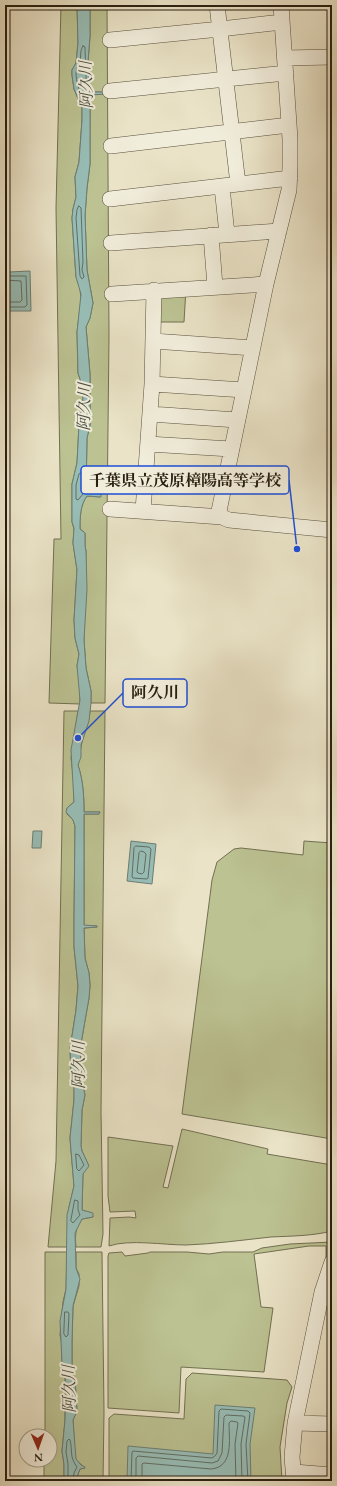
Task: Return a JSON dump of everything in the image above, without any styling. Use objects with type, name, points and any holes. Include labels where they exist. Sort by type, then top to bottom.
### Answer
[{"type":"street","points":[[218,5],[238,184]]},
{"type":"street","points":[[222,517],[219,511],[224,481],[266,284],[289,190],[289,125],[281,5]]},
{"type":"street","points":[[110,40],[282,22]]},
{"type":"street","points":[[285,58],[332,57]]},
{"type":"street","points":[[110,91],[286,73]]},
{"type":"street","points":[[111,146],[289,125]]},
{"type":"street","points":[[110,199],[290,178]]},
{"type":"street","points":[[222,187],[227,234]]},
{"type":"street","points":[[110,243],[279,231]]},
{"type":"street","points":[[212,235],[215,286]]},
{"type":"street","points":[[112,294],[215,286],[266,284]]},
{"type":"street","points":[[143,511],[152,384],[154,290]]},
{"type":"street","points":[[153,341],[253,348]]},
{"type":"street","points":[[152,384],[244,390]]},
{"type":"street","points":[[150,414],[237,420]]},
{"type":"street","points":[[148,444],[231,449]]},
{"type":"street","points":[[146,476],[224,481]]},
{"type":"street","points":[[110,509],[222,517],[242,522],[332,530]]},
{"type":"street","points":[[332,1262],[322,1292],[325,1312],[295,1423],[292,1457],[294,1477],[332,1475]]},
{"type":"street","points":[[295,1423],[332,1424]]},
{"type":"green space","points":[[61,5],[77,5],[78,43],[76,63],[72,70],[72,75],[74,89],[82,108],[79,162],[75,177],[76,197],[72,218],[76,277],[80,289],[81,300],[77,332],[78,373],[82,385],[83,401],[79,425],[77,463],[72,484],[72,522],[74,529],[73,543],[77,570],[74,620],[75,638],[79,654],[77,666],[80,679],[80,704],[49,703],[54,539],[61,539],[56,208]]},
{"type":"green space","points":[[90,5],[107,5],[109,336],[105,703],[91,703],[91,691],[86,668],[84,640],[85,533],[80,529],[81,512],[83,503],[87,496],[100,497],[101,494],[86,492],[87,438],[90,425],[90,374],[86,327],[90,318],[93,303],[87,270],[85,216],[90,164],[90,94],[106,94],[106,92],[90,92],[88,62]]},
{"type":"green space","points":[[186,288],[184,322],[155,322],[157,289]]},
{"type":"green space","points":[[64,711],[78,711],[71,758],[74,782],[74,802],[67,808],[67,814],[73,820],[75,826],[74,947],[78,986],[70,1049],[71,1072],[74,1085],[70,1138],[74,1186],[69,1207],[67,1247],[48,1247],[56,1161]]},
{"type":"green space","points":[[90,711],[105,711],[101,1112],[103,1234],[101,1247],[76,1247],[76,1233],[78,1226],[82,1219],[93,1217],[92,1213],[82,1210],[83,1173],[88,1164],[81,1146],[82,1110],[85,1095],[82,1082],[80,1049],[90,985],[89,973],[85,958],[84,928],[97,927],[84,926],[84,814],[99,814],[100,812],[84,812],[83,788],[78,765],[81,745]]},
{"type":"green space","points":[[304,841],[332,843],[332,1139],[182,1114],[212,880],[217,862],[234,849],[241,848],[303,855]]},
{"type":"green space","points":[[182,1129],[268,1149],[267,1154],[332,1165],[332,1231],[309,1235],[186,1245],[126,1243],[109,1246],[110,1218],[136,1218],[135,1211],[110,1212],[108,1196],[108,1137],[173,1146],[163,1187],[168,1188]]},
{"type":"green space","points":[[332,1242],[332,1251],[326,1259],[326,1246],[309,1246],[254,1254],[261,1307],[273,1308],[264,1372],[181,1367],[179,1413],[108,1408],[109,1253],[122,1252],[125,1256],[150,1252],[187,1252],[209,1254],[223,1252],[253,1252],[262,1248],[290,1244]]},
{"type":"green space","points":[[45,1252],[67,1252],[66,1289],[63,1302],[60,1335],[62,1345],[62,1362],[65,1371],[65,1420],[62,1451],[64,1481],[44,1481],[44,1468],[58,1468],[58,1428],[45,1428]]},
{"type":"green space","points":[[76,1252],[102,1252],[104,1412],[103,1481],[77,1481],[80,1469],[85,1468],[75,1459],[73,1420],[77,1411],[75,1380],[72,1371],[73,1306],[79,1286],[79,1274],[76,1268]]},
{"type":"green space","points":[[192,1373],[287,1380],[292,1387],[287,1403],[280,1447],[282,1481],[109,1481],[109,1418],[114,1414],[184,1419],[186,1379]]},
{"type":"water","points":[[77,5],[90,5],[88,62],[90,92],[107,92],[107,94],[90,95],[90,164],[85,216],[87,270],[93,303],[90,318],[86,327],[90,374],[90,425],[87,438],[86,492],[101,494],[101,497],[87,496],[80,516],[80,529],[85,533],[87,589],[84,640],[86,668],[91,691],[91,703],[89,721],[81,745],[81,757],[78,765],[83,788],[84,812],[100,812],[99,814],[84,814],[84,925],[97,927],[84,928],[85,958],[89,973],[90,985],[80,1049],[82,1082],[85,1095],[82,1110],[81,1146],[89,1166],[83,1174],[82,1210],[93,1213],[93,1217],[82,1219],[75,1233],[76,1268],[80,1279],[73,1306],[72,1371],[75,1380],[77,1411],[73,1420],[76,1459],[85,1468],[80,1469],[77,1481],[64,1481],[62,1451],[66,1392],[65,1371],[62,1362],[60,1321],[66,1289],[67,1215],[74,1186],[70,1138],[74,1085],[71,1072],[70,1049],[78,986],[74,947],[75,826],[73,820],[66,812],[67,808],[74,802],[71,750],[80,700],[77,666],[79,654],[75,638],[74,620],[77,570],[73,543],[74,528],[72,522],[72,484],[77,463],[79,425],[83,401],[82,385],[78,373],[77,332],[81,294],[76,277],[72,218],[76,197],[75,177],[79,162],[82,120],[82,108],[74,89],[72,75],[72,70],[76,63],[78,43]]},
{"type":"water","points":[[5,269],[9,272],[30,271],[31,311],[5,311]]},
{"type":"water","points":[[33,831],[42,831],[41,848],[32,848]]},
{"type":"water","points":[[131,841],[156,844],[152,884],[127,881]]},
{"type":"water","points":[[215,1405],[255,1408],[250,1444],[251,1481],[127,1481],[128,1446],[213,1454]]},
{"type":"place","name":"千葉県立茂原樟陽高等学校","points":[[297,549]]},
{"type":"place","name":"阿久川","points":[[78,738]]}]
